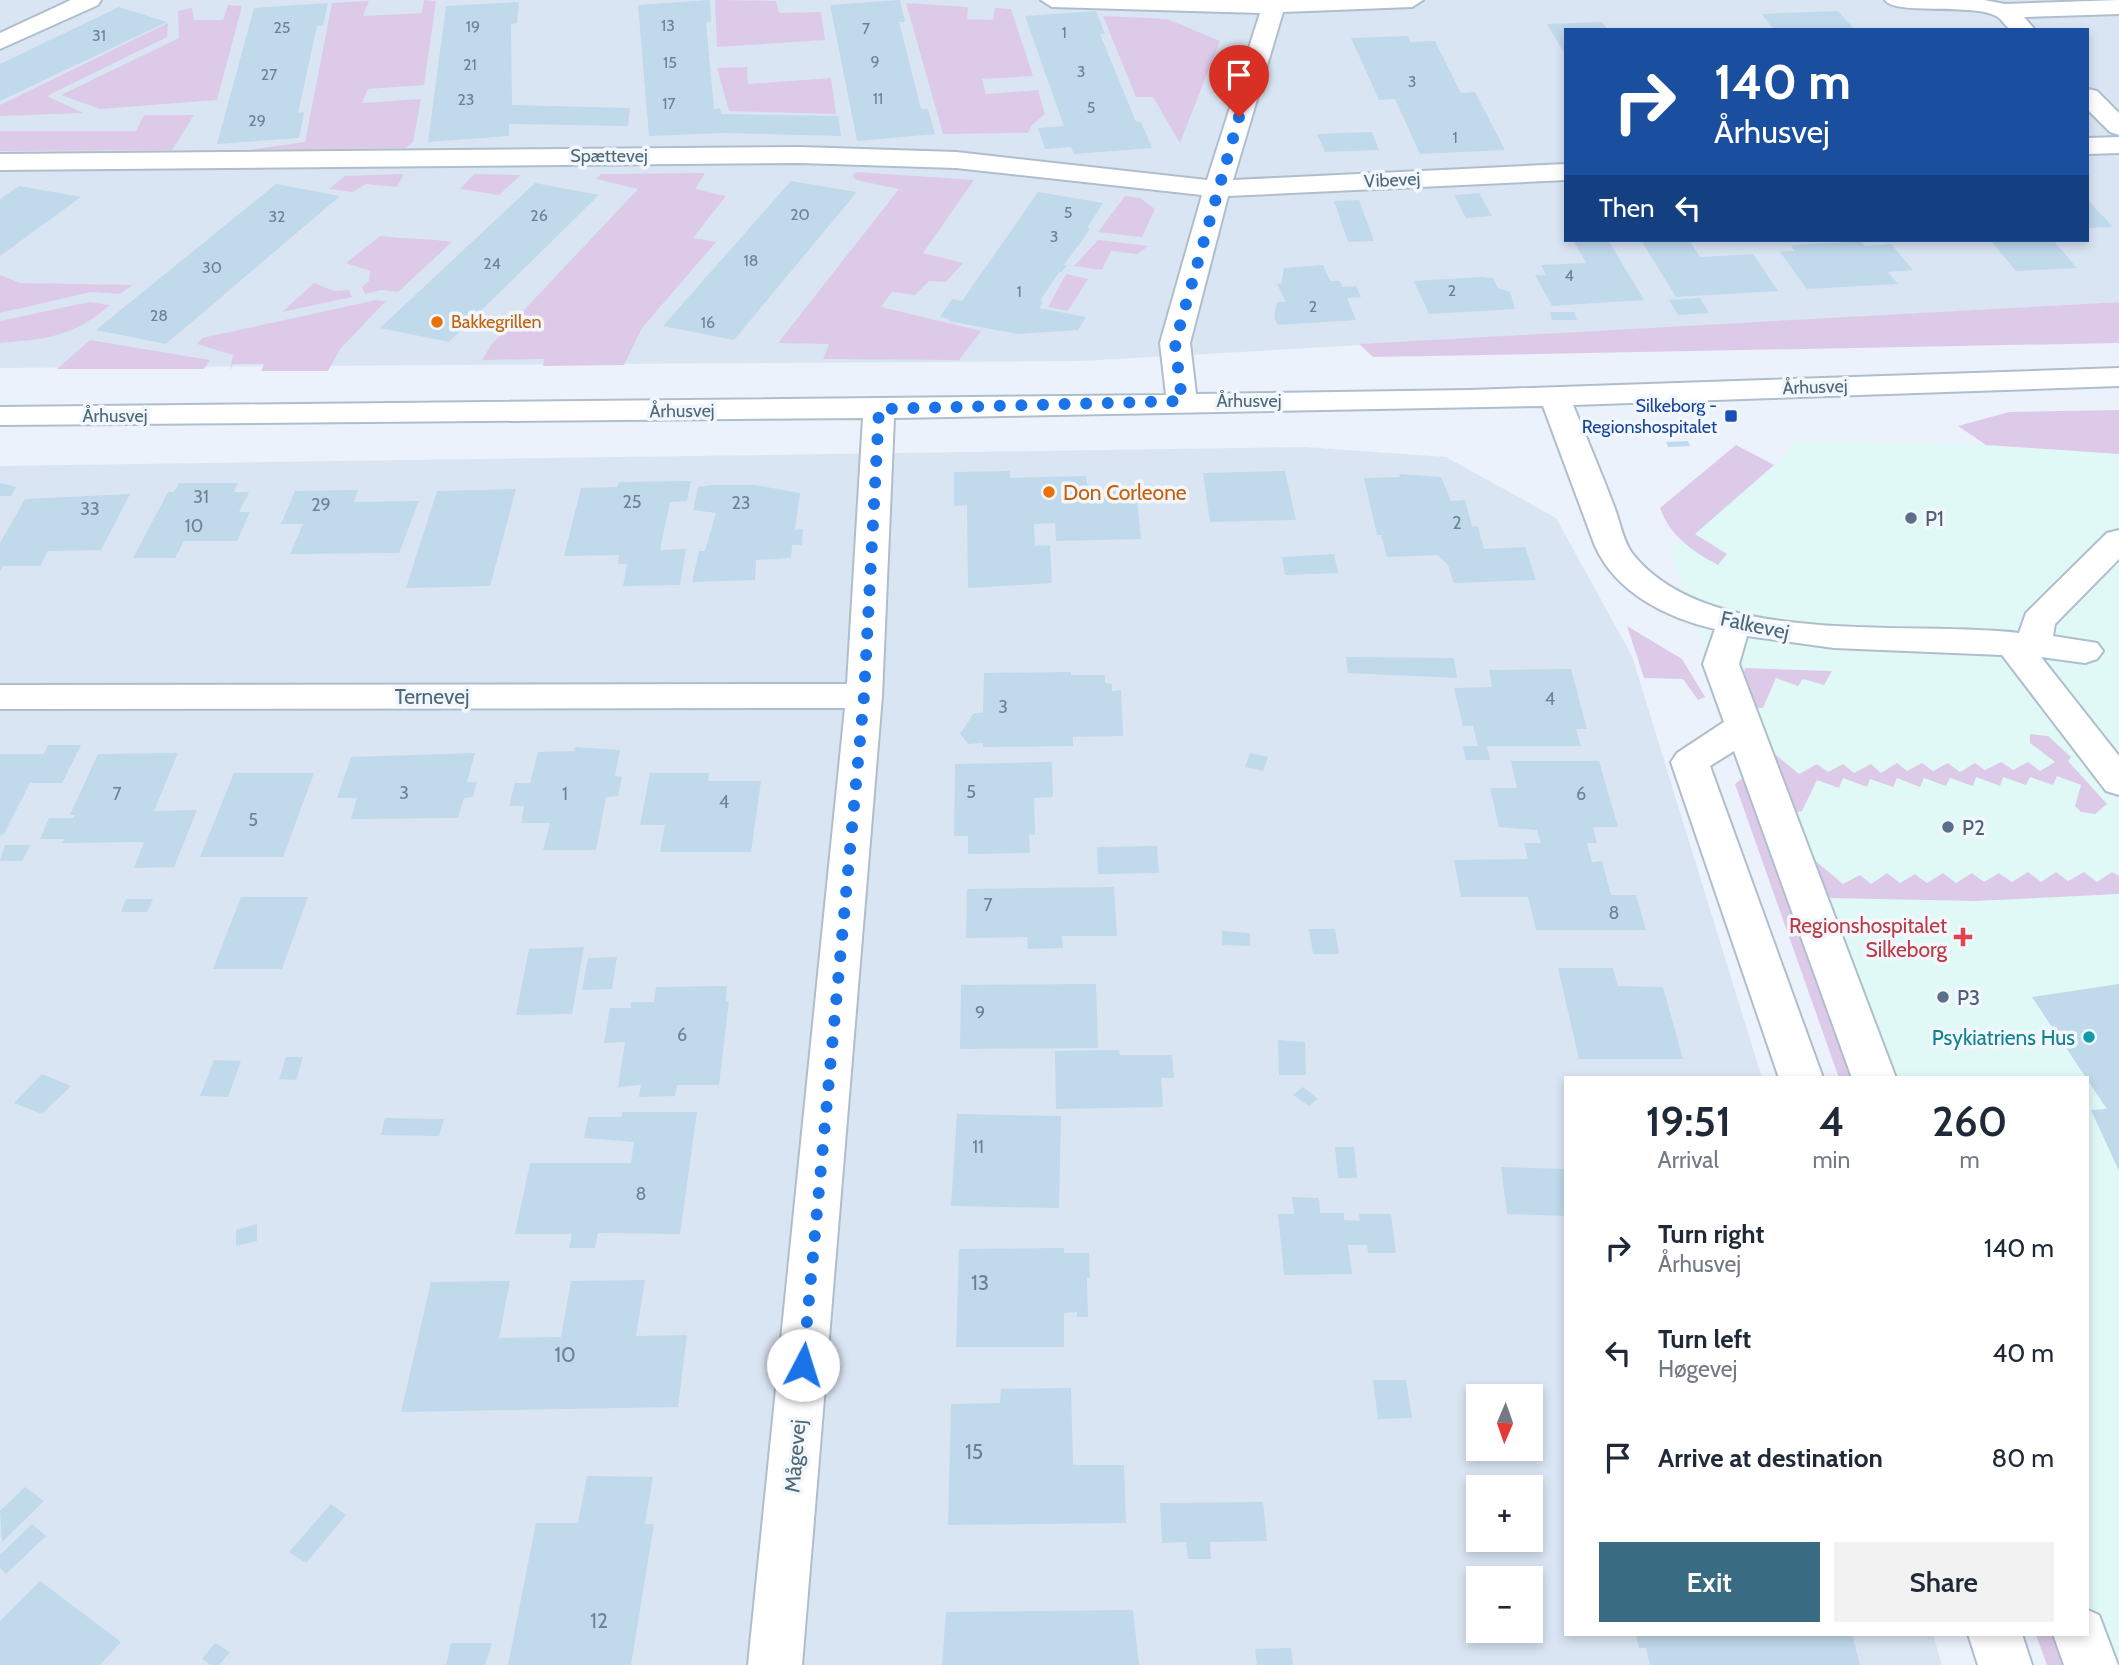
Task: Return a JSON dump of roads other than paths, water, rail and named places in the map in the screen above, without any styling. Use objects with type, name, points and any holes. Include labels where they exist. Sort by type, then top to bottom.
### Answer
[{"type":"street","points":[[0,42],[90,0]]},
{"type":"street","points":[[1052,0],[1274,3],[1412,0]]},
{"type":"street","points":[[1896,0],[1949,0],[2005,11],[2119,7]]},
{"type":"street","points":[[1182,401],[1175,343],[1217,189],[1274,3]]},
{"type":"street","points":[[2005,11],[2021,28]]},
{"type":"street","points":[[2089,97],[2119,127]]},
{"type":"street","points":[[2089,146],[2119,145]]},
{"type":"street","name":"Spættevej","points":[[0,162],[810,155],[970,161],[1217,189]]},
{"type":"street","name":"Vibevej","points":[[1217,189],[1564,172]]},
{"type":"street","name":"Århusvej","points":[[0,416],[879,409],[1182,401],[1554,396],[2119,377]]},
{"type":"street","name":"Falkevej","points":[[1554,396],[1619,559],[1644,586],[1689,609],[1734,623],[1783,633],[1862,639],[2023,643],[2085,651]]},
{"type":"street","name":"Mågevej","points":[[775,1665],[864,696],[879,409]]},
{"type":"street","points":[[2119,540],[2038,621],[2023,643],[2119,782]]},
{"type":"street","points":[[1734,623],[1721,664],[1873,1076]]},
{"type":"street","name":"Ternevej","points":[[0,697],[864,696]]},
{"type":"street","points":[[1744,727],[1690,762],[1800,1076]]},
{"type":"street","points":[[1996,1636],[2005,1665]]},
{"type":"street","points":[[2081,1636],[2091,1665]]},
{"type":"place","name":"Bakkegrillen","points":[[437,322]]},
{"type":"place","name":"Silkeborg - Regionshospitalet","points":[[1731,416]]},
{"type":"place","name":"Don Corleone","points":[[1049,492]]},
{"type":"place","name":"P1","points":[[1911,518]]},
{"type":"place","name":"P2","points":[[1948,827]]},
{"type":"place","name":"Regionshospitalet Silkeborg","points":[[1963,937]]},
{"type":"place","name":"P3","points":[[1943,997]]},
{"type":"place","name":"Psykiatriens Hus","points":[[2089,1037]]}]
